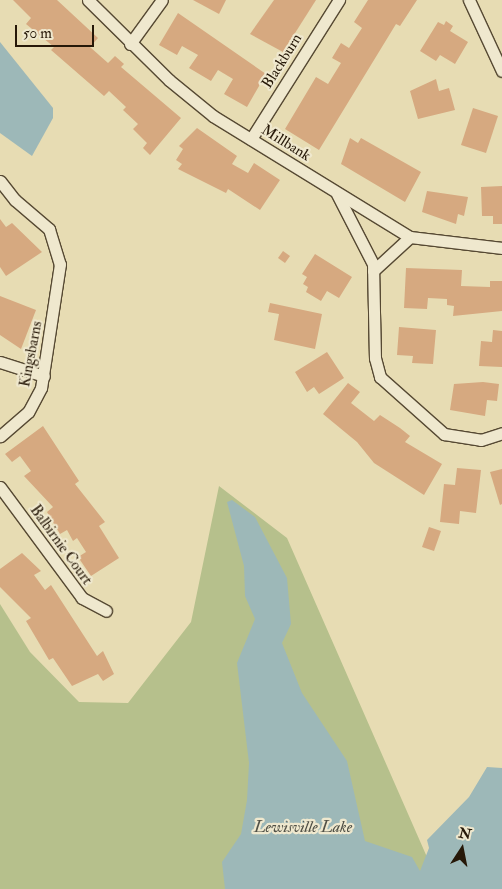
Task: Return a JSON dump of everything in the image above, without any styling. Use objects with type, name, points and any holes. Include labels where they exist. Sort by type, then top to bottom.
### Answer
[{"type":"street","name":"Millbank","points":[[88,0],[130,44],[213,116],[410,237],[502,248]]},
{"type":"street","points":[[130,44],[162,0]]},
{"type":"street","name":"Blackburn","points":[[251,139],[339,0]]},
{"type":"street","points":[[469,0],[502,71]]},
{"type":"street","name":"Kingsbarns","points":[[0,181],[14,200],[49,229],[60,264],[44,376],[28,412],[0,436]]},
{"type":"street","points":[[334,190],[356,225],[373,271],[375,358],[387,385],[455,438],[481,440],[502,433]]},
{"type":"street","points":[[373,271],[410,237]]},
{"type":"street","points":[[0,362],[44,376]]},
{"type":"street","name":"Balbirnie Court","points":[[0,487],[82,598],[106,610]]},
{"type":"green space","points":[[219,486],[287,538],[441,889],[0,889],[0,604],[30,652],[79,702],[128,703],[191,622]]},
{"type":"water","points":[[0,42],[53,108],[53,118],[32,156],[0,133]]},
{"type":"water","name":"Lewisville Lake","points":[[232,500],[255,517],[287,578],[291,624],[282,643],[302,693],[347,761],[365,841],[412,857],[420,871],[429,848],[427,840],[469,797],[487,767],[502,768],[502,889],[225,889],[222,862],[241,834],[247,800],[249,763],[237,663],[255,619],[245,596],[244,566],[227,502]]},
{"type":"building","points":[[13,0],[57,0],[98,38],[90,47],[108,63],[115,56],[124,64],[121,67],[181,118],[150,155],[143,148],[147,143],[133,129],[138,124],[123,110],[126,107],[109,91],[104,96],[51,50],[54,47],[26,24],[31,18]]},
{"type":"building","points":[[193,0],[226,0],[219,14]]},
{"type":"building","points":[[274,0],[316,0],[283,52],[250,34]]},
{"type":"building","points":[[368,0],[417,0],[400,26],[396,24],[319,150],[285,129],[316,77],[328,84],[341,63],[332,58],[341,43],[349,48],[362,28],[354,22]]},
{"type":"building","points":[[178,13],[266,74],[247,107],[224,94],[233,79],[218,70],[211,81],[189,68],[198,55],[182,46],[177,55],[159,45]]},
{"type":"building","points":[[446,21],[453,26],[450,31],[468,42],[455,64],[440,55],[436,61],[420,51],[438,22],[444,25]]},
{"type":"building","points":[[436,79],[439,91],[449,88],[455,110],[418,119],[410,91]]},
{"type":"building","points":[[473,108],[498,116],[486,153],[461,145]]},
{"type":"building","points":[[197,128],[237,156],[232,164],[248,173],[254,163],[280,180],[260,210],[228,189],[226,193],[178,169],[182,164],[176,160],[183,149],[179,146]]},
{"type":"building","points":[[350,138],[358,143],[361,138],[421,172],[405,202],[341,164]]},
{"type":"building","points":[[502,186],[502,224],[493,224],[493,216],[482,216],[481,187]]},
{"type":"building","points":[[427,191],[468,197],[464,216],[458,214],[456,224],[422,212]]},
{"type":"building","points":[[0,219],[6,227],[12,223],[42,252],[6,276],[0,267]]},
{"type":"building","points":[[283,251],[290,256],[285,263],[278,258]]},
{"type":"building","points":[[315,254],[352,277],[339,298],[327,291],[321,301],[306,292],[308,287],[303,284],[307,277],[302,274]]},
{"type":"building","points":[[406,268],[462,270],[461,286],[490,287],[490,281],[502,281],[502,311],[453,316],[454,306],[447,305],[447,299],[428,298],[427,309],[404,308]]},
{"type":"building","points":[[0,296],[36,310],[21,349],[0,335]]},
{"type":"building","points":[[270,303],[322,314],[315,349],[274,340],[279,314],[268,312]]},
{"type":"building","points":[[399,327],[436,330],[433,364],[412,363],[413,356],[397,355]]},
{"type":"building","points":[[493,330],[502,331],[502,367],[479,366],[481,341],[492,342]]},
{"type":"building","points":[[327,352],[344,378],[319,394],[314,387],[307,392],[295,372]]},
{"type":"building","points":[[483,382],[499,384],[497,401],[487,400],[485,416],[450,410],[454,384]]},
{"type":"building","points":[[348,383],[360,392],[351,403],[374,421],[380,415],[400,428],[410,436],[405,442],[442,464],[424,495],[374,463],[357,442],[323,414]]},
{"type":"building","points":[[43,426],[79,481],[75,484],[105,522],[99,526],[119,558],[91,576],[78,557],[86,552],[77,538],[73,541],[67,530],[60,534],[47,512],[53,507],[24,476],[31,471],[20,456],[12,462],[5,454]]},
{"type":"building","points":[[457,468],[481,470],[476,513],[460,511],[459,524],[440,522],[444,484],[455,485]]},
{"type":"building","points":[[502,469],[502,504],[500,505],[490,472]]},
{"type":"building","points":[[429,527],[441,531],[434,551],[422,547]]},
{"type":"building","points":[[22,553],[41,571],[34,575],[45,590],[51,585],[97,656],[103,651],[114,674],[103,681],[98,674],[72,686],[53,658],[49,660],[26,621],[31,618],[0,587],[0,569]]}]
